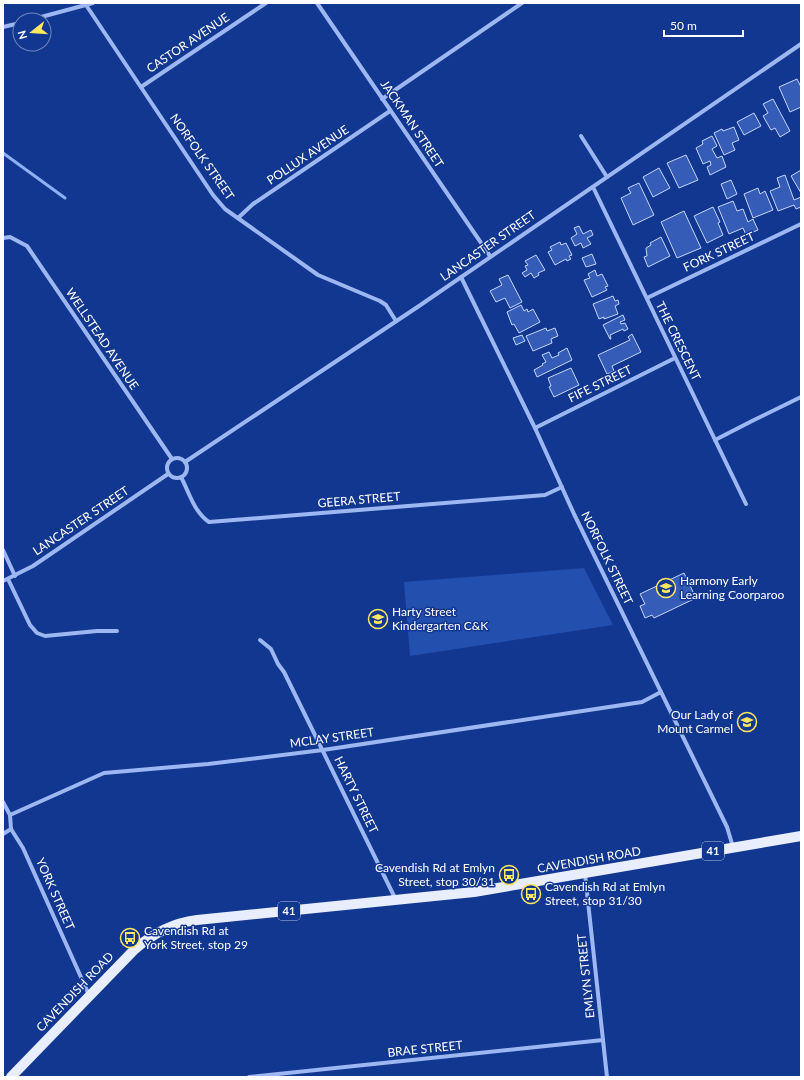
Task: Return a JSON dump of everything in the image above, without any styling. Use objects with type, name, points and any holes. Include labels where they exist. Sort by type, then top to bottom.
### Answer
[{"type":"main road","name":"CAVENDISH ROAD","points":[[11,1077],[141,944],[160,931],[177,924],[197,920],[474,892],[801,836]]},
{"type":"street","points":[[52,14],[93,3]]},
{"type":"street","name":"CASTOR AVENUE","points":[[141,87],[266,3]]},
{"type":"street","name":"JACKMAN STREET","points":[[317,3],[490,256]]},
{"type":"street","points":[[382,99],[522,3]]},
{"type":"street","name":"NORFOLK STREET","points":[[86,5],[213,195],[225,209],[318,274],[380,301],[386,305],[396,321]]},
{"type":"street","name":"LANCASTER STREET","points":[[185,462],[461,277],[801,44]]},
{"type":"street","name":"POLLUX AVENUE","points":[[238,218],[253,204],[390,111]]},
{"type":"street","points":[[581,136],[608,177]]},
{"type":"street","name":"THE CRESCENT","points":[[593,187],[746,504]]},
{"type":"street","name":"FORK STREET","points":[[647,298],[801,224]]},
{"type":"street","name":"WELLSTEAD AVENUE","points":[[3,238],[10,237],[27,246],[172,459]]},
{"type":"street","name":"NORFOLK STREET","points":[[461,277],[661,692],[728,827],[733,848]]},
{"type":"street","name":"FIFE STREET","points":[[534,428],[675,358]]},
{"type":"street","points":[[714,440],[801,397]]},
{"type":"street","points":[[172,459],[180,459],[185,462],[186,472],[181,477],[176,478],[168,474],[167,467],[169,461],[172,459]]},
{"type":"street","name":"LANCASTER STREET","points":[[3,581],[32,566],[168,474]]},
{"type":"street","name":"GEERA STREET","points":[[181,477],[196,508],[202,517],[209,522],[545,494],[562,487]]},
{"type":"street","points":[[3,550],[15,576]]},
{"type":"street","points":[[8,579],[30,625],[37,633],[45,636],[97,631],[117,631]]},
{"type":"street","name":"HARTY STREET","points":[[260,640],[271,649],[278,664],[284,672],[396,900]]},
{"type":"street","name":"MCLAY STREET","points":[[10,815],[104,773],[208,764],[322,750],[642,702],[661,692]]},
{"type":"street","points":[[3,802],[10,815],[11,829],[3,834]]},
{"type":"street","name":"YORK STREET","points":[[11,829],[24,848],[89,996]]},
{"type":"street","name":"EMLYN STREET","points":[[585,874],[607,1077]]},
{"type":"street","name":"BRAE STREET","points":[[249,1077],[602,1040]]},
{"type":"shaded area","points":[[584,568],[613,625],[410,656],[404,582]]},
{"type":"building","points":[[797,79],[801,87],[801,107],[790,112],[779,87]]},
{"type":"building","points":[[773,99],[790,131],[780,137],[775,128],[771,130],[763,116],[768,113],[763,104]]},
{"type":"building","points":[[754,113],[761,126],[744,135],[737,122]]},
{"type":"building","points":[[734,127],[739,140],[732,143],[735,150],[724,155],[714,133],[722,129],[723,131]]},
{"type":"building","points":[[712,136],[717,146],[712,149],[717,158],[722,156],[726,167],[710,175],[707,167],[711,165],[710,161],[703,164],[696,148],[703,144],[702,141]]},
{"type":"building","points":[[686,155],[698,180],[679,188],[667,163]]},
{"type":"building","points":[[659,168],[670,188],[653,197],[643,177]]},
{"type":"building","points":[[801,170],[801,193],[791,176]]},
{"type":"building","points":[[785,175],[794,200],[801,197],[801,207],[796,209],[794,205],[778,211],[770,191],[780,187],[777,178]]},
{"type":"building","points":[[731,180],[737,194],[727,199],[721,184]]},
{"type":"building","points":[[639,183],[654,215],[633,225],[621,198],[631,193],[628,188]]},
{"type":"building","points":[[758,188],[760,194],[765,191],[773,210],[753,218],[744,194]]},
{"type":"building","points":[[733,201],[737,211],[743,209],[748,222],[753,219],[758,230],[746,235],[743,228],[729,234],[718,207]]},
{"type":"building","points":[[713,207],[720,222],[718,223],[723,235],[707,243],[694,216]]},
{"type":"building","points":[[684,211],[701,248],[677,258],[661,222]]},
{"type":"building","points":[[579,226],[583,234],[591,230],[593,235],[587,238],[591,244],[583,248],[581,243],[575,246],[571,238],[577,234],[574,228]]},
{"type":"building","points":[[661,237],[670,256],[648,267],[644,257],[647,256],[646,248],[651,245],[650,243]]},
{"type":"building","points":[[560,242],[561,245],[566,243],[572,255],[569,256],[571,259],[567,261],[566,259],[555,265],[548,252],[552,250],[550,247]]},
{"type":"building","points":[[592,254],[596,264],[586,267],[582,258]]},
{"type":"building","points":[[536,255],[545,270],[538,273],[539,275],[534,278],[531,273],[525,277],[522,273],[527,270],[525,266],[528,265],[525,261]]},
{"type":"building","points":[[595,270],[597,276],[602,274],[608,286],[605,287],[607,290],[592,297],[584,280],[590,278],[588,274]]},
{"type":"building","points":[[508,275],[522,302],[510,308],[505,298],[496,302],[490,291],[502,285],[499,279]]},
{"type":"building","points":[[613,296],[615,301],[618,300],[619,304],[615,306],[618,314],[604,319],[604,317],[599,319],[593,304]]},
{"type":"building","points":[[521,305],[524,311],[527,309],[528,312],[533,309],[540,322],[519,333],[514,324],[512,325],[507,312]]},
{"type":"building","points":[[623,315],[625,320],[620,322],[621,324],[625,323],[628,329],[624,331],[623,329],[610,335],[610,339],[603,325]]},
{"type":"building","points":[[546,328],[547,331],[555,328],[558,336],[551,339],[552,343],[533,351],[526,336]]},
{"type":"building","points":[[632,334],[641,352],[612,366],[614,371],[607,374],[598,355],[630,340],[628,337]]},
{"type":"building","points":[[522,335],[525,341],[516,345],[513,338]]},
{"type":"building","points":[[567,348],[572,360],[537,377],[534,370],[546,362],[542,355],[549,352],[552,358],[559,355],[558,353]]},
{"type":"building","points":[[571,368],[579,385],[554,397],[549,387],[551,386],[548,378]]},
{"type":"building","points":[[684,573],[696,598],[654,618],[652,615],[645,618],[640,606],[645,604],[640,594]]},
{"type":"waterway","points":[[3,153],[65,198]]},
{"type":"place","name":"Harmony Early Learning Coorparoo","points":[[666,588]]},
{"type":"place","name":"Harty Street Kindergarten C&K","points":[[378,619]]},
{"type":"place","name":"Our Lady of Mount Carmel","points":[[747,722]]},
{"type":"place","name":"Cavendish Rd at Emlyn Street, stop 30/31","points":[[509,875]]},
{"type":"place","name":"Cavendish Rd at Emlyn Street, stop 31/30","points":[[531,894]]},
{"type":"place","name":"Cavendish Rd at York Street, stop 29","points":[[130,938]]}]
